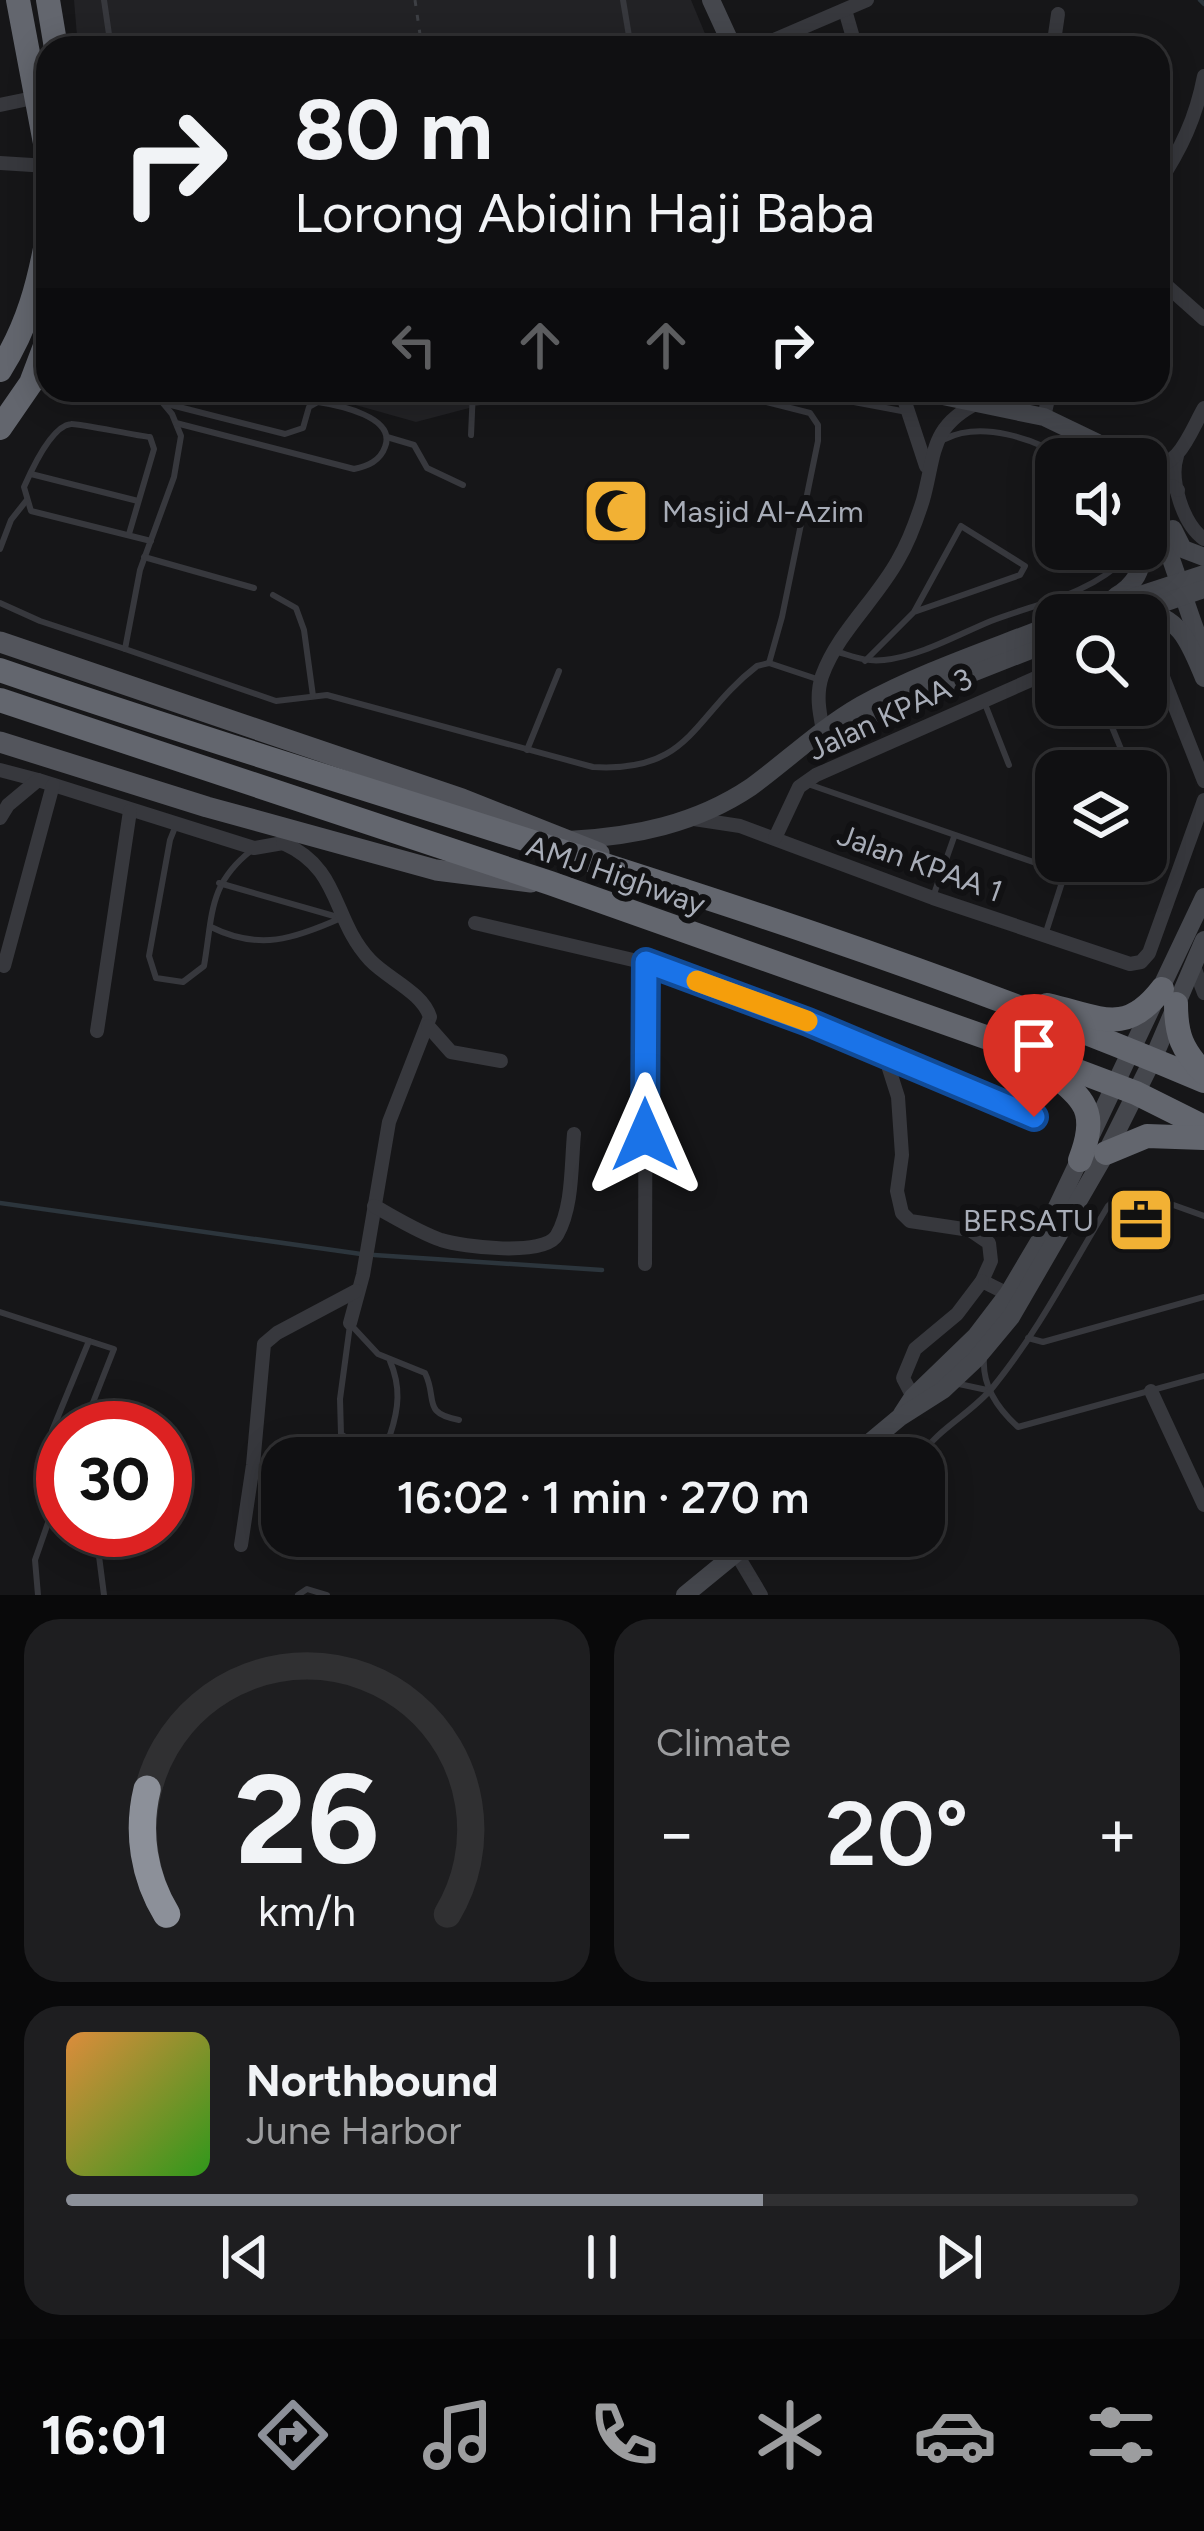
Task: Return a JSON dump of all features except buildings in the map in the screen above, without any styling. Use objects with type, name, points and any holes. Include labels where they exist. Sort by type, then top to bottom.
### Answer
[{"type":"highway","points":[[18,0],[36,87]]},
{"type":"highway","points":[[48,0],[54,36]]},
{"type":"highway","points":[[0,370],[23,333],[36,291]]},
{"type":"highway","points":[[0,428],[36,370]]},
{"type":"highway","name":"AMJ Highway","points":[[0,670],[190,735],[795,925],[1204,1077]]},
{"type":"highway","name":"AMJ Highway","points":[[0,700],[550,883],[1022,1050],[1126,1089],[1204,1127]]},
{"type":"highway","points":[[946,979],[1119,1019],[1140,1015],[1169,996],[1180,1045],[1204,1077]]},
{"type":"highway","points":[[1022,1050],[1065,1084],[1085,1108],[1089,1135],[1080,1160]]},
{"type":"highway","points":[[1106,1153],[1147,1136],[1204,1138]]},
{"type":"main road","points":[[711,0],[728,36]]},
{"type":"main road","points":[[1000,402],[1088,438]]},
{"type":"main road","points":[[1167,509],[1183,549],[1204,557]]},
{"type":"main road","points":[[1167,512],[1190,583],[1204,653]]},
{"type":"main road","points":[[1116,594],[1131,586],[1140,570]]},
{"type":"main road","points":[[1190,583],[1204,612]]},
{"type":"main road","points":[[1151,594],[1190,583]]},
{"type":"main road","points":[[1167,617],[1177,625],[1204,678]]},
{"type":"main road","points":[[568,840],[655,831],[689,818],[746,790],[823,730],[836,732],[1035,633]]},
{"type":"main road","points":[[0,643],[463,800],[568,840],[666,885]]},
{"type":"main road","points":[[970,665],[1035,646]]},
{"type":"main road","points":[[0,742],[285,836],[436,870],[550,883]]},
{"type":"main road","points":[[879,1437],[963,1352],[1008,1294],[1143,1055],[1204,897]]},
{"type":"main road","points":[[1169,996],[1204,940]]},
{"type":"main road","points":[[899,1418],[943,1390],[989,1344],[1031,1288],[1106,1153],[1126,1089]]},
{"type":"main road","points":[[685,1595],[731,1557]]},
{"type":"street","points":[[783,36],[867,0]]},
{"type":"street","points":[[845,10],[853,36]]},
{"type":"street","points":[[1055,36],[1058,14]]},
{"type":"street","points":[[1170,165],[1197,113],[1204,76]]},
{"type":"street","points":[[0,105],[36,97]]},
{"type":"street","points":[[0,163],[36,162]]},
{"type":"street","points":[[1170,289],[1204,319]]},
{"type":"street","points":[[906,402],[927,470]]},
{"type":"street","points":[[823,730],[820,680],[835,650],[898,560],[923,499],[934,446],[949,422],[982,402]]},
{"type":"street","points":[[1044,417],[1047,402]]},
{"type":"street","points":[[1167,466],[1200,429],[1204,408]]},
{"type":"street","points":[[1167,484],[1177,456]]},
{"type":"street","points":[[1167,502],[1204,539]]},
{"type":"street","points":[[970,665],[984,700]]},
{"type":"street","name":"Jalan KPAA 3","points":[[775,838],[789,804],[805,783],[883,743],[1035,678]]},
{"type":"street","points":[[1167,687],[1204,781]]},
{"type":"street","points":[[0,770],[254,848],[285,836],[319,866],[341,918],[369,959],[422,1001],[430,1017],[428,1026],[389,1122],[363,1275],[350,1323]]},
{"type":"street","points":[[0,818],[8,805],[45,783]]},
{"type":"street","points":[[4,966],[45,783]]},
{"type":"street","name":"Jalan KPAA 1","points":[[689,818],[740,826],[1130,964],[1150,953],[1203,805]]},
{"type":"street","points":[[97,1031],[130,811]]},
{"type":"street","points":[[475,923],[646,962],[884,1053],[1034,1117]]},
{"type":"street","points":[[645,1264],[646,962]]},
{"type":"street","points":[[1193,964],[1204,993]]},
{"type":"street","points":[[428,1026],[451,1052],[502,1061]]},
{"type":"street","points":[[884,1053],[898,1097],[902,1155],[897,1191],[902,1213],[910,1221],[970,1230],[989,1243],[991,1261],[957,1314],[908,1358],[903,1378],[914,1397]]},
{"type":"street","points":[[374,1206],[425,1233],[465,1246],[520,1249],[548,1244],[556,1239],[568,1200],[574,1134]]},
{"type":"street","points":[[982,1281],[1008,1294]]},
{"type":"street","points":[[241,1545],[264,1344],[356,1291]]},
{"type":"street","points":[[1151,1391],[1204,1505]]},
{"type":"street","points":[[738,1557],[760,1595]]},
{"type":"lane","points":[[104,0],[109,36]]},
{"type":"lane","points":[[623,0],[629,36]]},
{"type":"lane","points":[[164,403],[285,434],[303,428],[309,407],[318,402],[345,407],[373,420],[387,437],[370,465],[354,469],[176,423]]},
{"type":"lane","points":[[471,435],[472,402]]},
{"type":"lane","points":[[766,402],[810,413],[818,425],[769,663]]},
{"type":"lane","points":[[854,402],[910,413]]},
{"type":"lane","points":[[125,649],[145,557],[174,477],[181,436],[164,403]]},
{"type":"lane","points":[[129,534],[154,449],[150,437],[71,423],[49,443],[24,487],[31,511],[151,541]]},
{"type":"lane","points":[[934,446],[958,432],[973,430],[1035,444]]},
{"type":"lane","points":[[387,437],[414,445],[428,468],[463,485]]},
{"type":"lane","points":[[30,474],[138,501]]},
{"type":"lane","points":[[0,549],[11,520],[26,501]]},
{"type":"lane","points":[[865,661],[914,612],[961,526],[1024,566],[1020,574],[914,612]]},
{"type":"lane","points":[[145,557],[254,588]]},
{"type":"lane","points":[[835,650],[865,661],[891,659],[1076,593],[1112,570]]},
{"type":"lane","points":[[273,595],[296,608],[304,630],[313,697]]},
{"type":"lane","points":[[0,603],[276,701],[327,695],[593,767],[648,764],[682,744],[746,674],[769,663],[820,680]]},
{"type":"lane","points":[[527,750],[559,671]]},
{"type":"lane","points":[[984,700],[1009,765]]},
{"type":"lane","points":[[805,783],[1035,863]]},
{"type":"lane","points":[[176,825],[149,956],[155,978],[183,982],[205,966],[219,883],[254,848]]},
{"type":"lane","points":[[933,898],[954,837]]},
{"type":"lane","points":[[1044,937],[1062,882]]},
{"type":"lane","points":[[219,883],[341,918]]},
{"type":"lane","points":[[211,927],[252,943],[284,941],[341,918]]},
{"type":"lane","points":[[934,1437],[990,1391],[1108,1206],[1124,1192],[1137,1192],[1204,1216]]},
{"type":"lane","points":[[1028,1338],[1043,1342],[1204,1297]]},
{"type":"lane","points":[[0,1312],[114,1348],[93,1401]]},
{"type":"lane","points":[[350,1323],[340,1399],[341,1434],[352,1442],[374,1445],[390,1435],[398,1411],[398,1387],[390,1361]]},
{"type":"lane","points":[[350,1323],[368,1346],[390,1361],[424,1373],[432,1408],[445,1418],[458,1420]]},
{"type":"lane","points":[[64,1401],[89,1341]]},
{"type":"lane","points":[[989,1344],[983,1372],[990,1391],[1013,1425],[1023,1427],[1204,1376]]},
{"type":"lane","points":[[943,1390],[968,1383],[990,1391]]},
{"type":"lane","points":[[36,1557],[38,1595]]},
{"type":"lane","points":[[99,1557],[104,1595]]},
{"type":"lane","points":[[298,1595],[307,1589],[327,1595]]},
{"type":"path","points":[[415,0],[420,36]]},
{"type":"shaded area","points":[[74,0],[691,0],[706,36],[77,36]]},
{"type":"shaded area","points":[[345,402],[492,402],[416,422]]},
{"type":"waterway","points":[[1200,0],[1204,4]]},
{"type":"waterway","points":[[0,1203],[361,1254]]},
{"type":"waterway","points":[[374,1255],[602,1270]]},
{"type":"slow traffic","points":[[697,981],[807,1021]]},
{"type":"place","name":"Masjid Al-Azim","points":[[616,511]]},
{"type":"place","name":"BERSATU","points":[[1141,1220]]},
{"type":"route","points":[[645,1135],[646,962],[808,1022],[1034,1117]]}]
